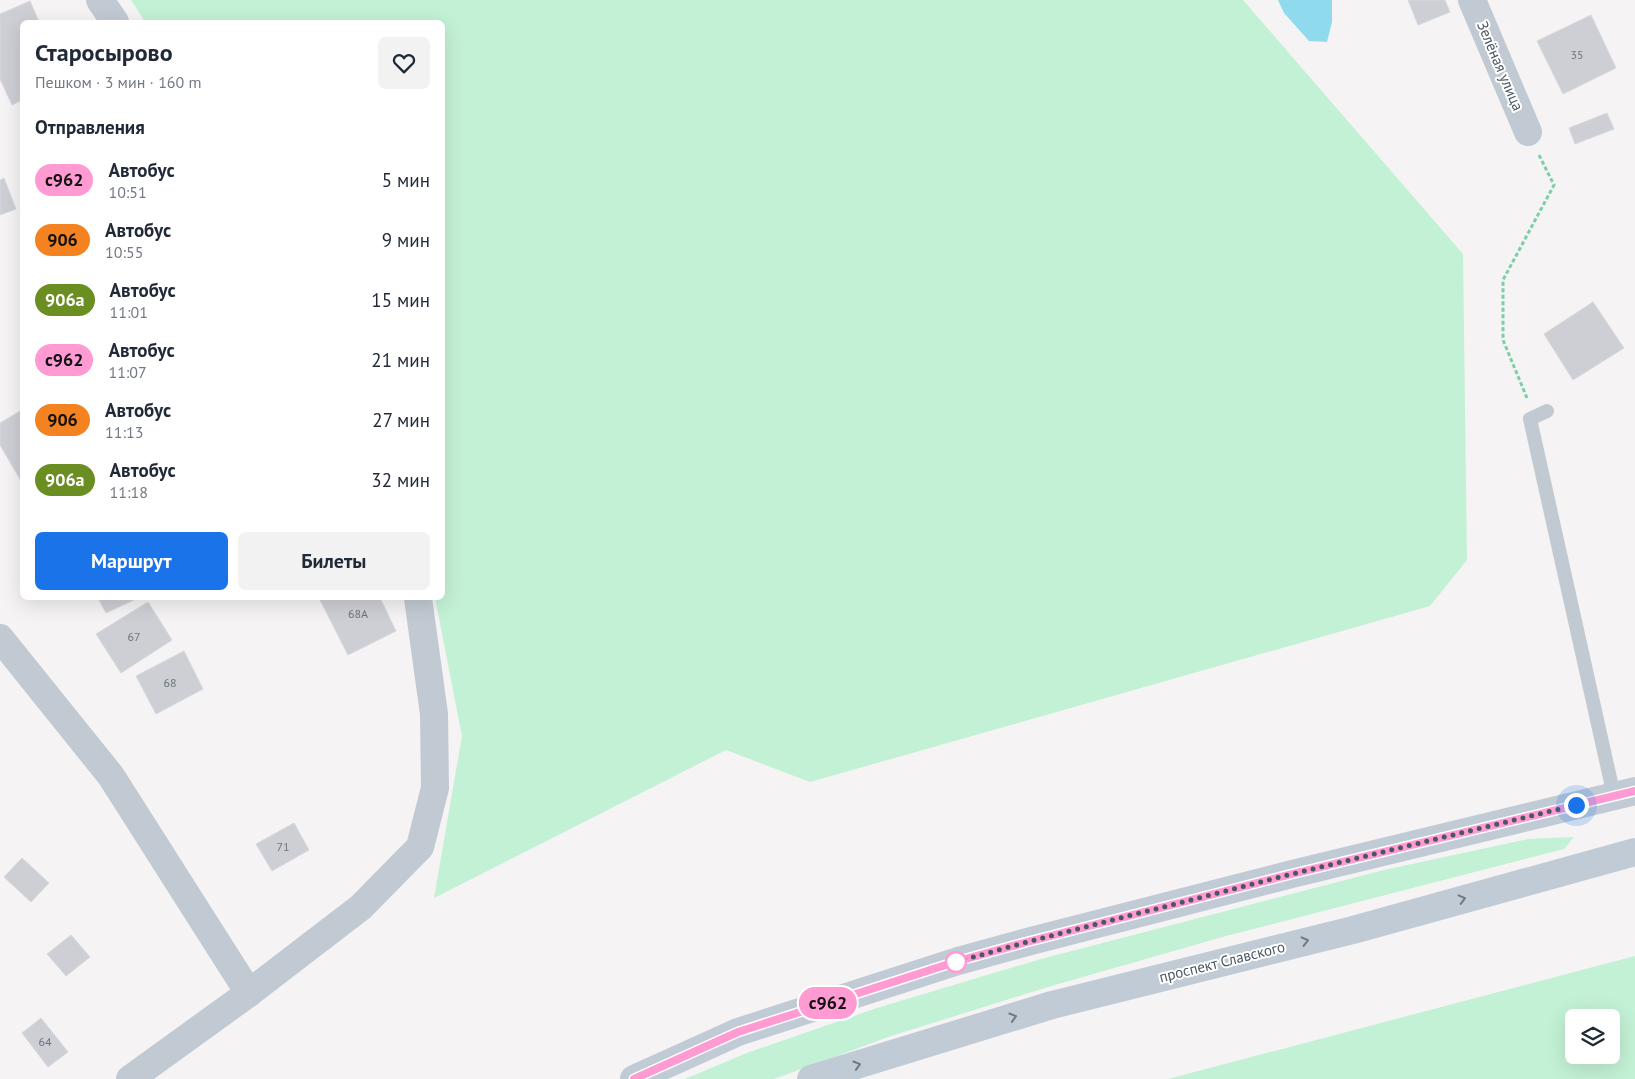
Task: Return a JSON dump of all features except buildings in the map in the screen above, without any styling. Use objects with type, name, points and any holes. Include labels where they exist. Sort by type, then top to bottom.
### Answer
[{"type":"main road","points":[[634,1079],[738,1032],[967,959],[1292,874],[1625,794]]},
{"type":"main road","name":"проспект Славского","points":[[811,1079],[1052,1005],[1353,930],[1635,852]]},
{"type":"street","points":[[100,0],[114,20]]},
{"type":"street","name":"Зелёная улица","points":[[1472,0],[1528,132]]},
{"type":"street","points":[[130,1079],[249,993],[361,907],[420,847],[435,788],[435,779],[434,714],[418,600]]},
{"type":"street","points":[[0,638],[111,776],[249,993]]},
{"type":"lane","points":[[1541,414],[1530,419],[1625,794]]},
{"type":"path","points":[[1528,132],[1554,185],[1503,280],[1503,340],[1541,414]]},
{"type":"green space","points":[[131,0],[1243,0],[1463,254],[1467,560],[1430,606],[810,782],[726,750],[434,898],[462,736],[435,600],[445,600],[445,20],[144,20]]},
{"type":"green space","points":[[1574,837],[1564,849],[1226,936],[1048,987],[891,1036],[774,1079],[685,1079],[747,1053],[877,1008],[1041,959],[1384,870],[1528,839]]},
{"type":"green space","points":[[1635,956],[1635,1079],[1168,1079]]},
{"type":"water","points":[[1278,0],[1332,0],[1332,22],[1327,42],[1309,41],[1284,13]]},
{"type":"bus line","name":"с962","points":[[634,1079],[738,1032],[958,961],[1292,874],[1635,791]]},
{"type":"route","points":[[956,962],[1292,874],[1576,805]]}]
